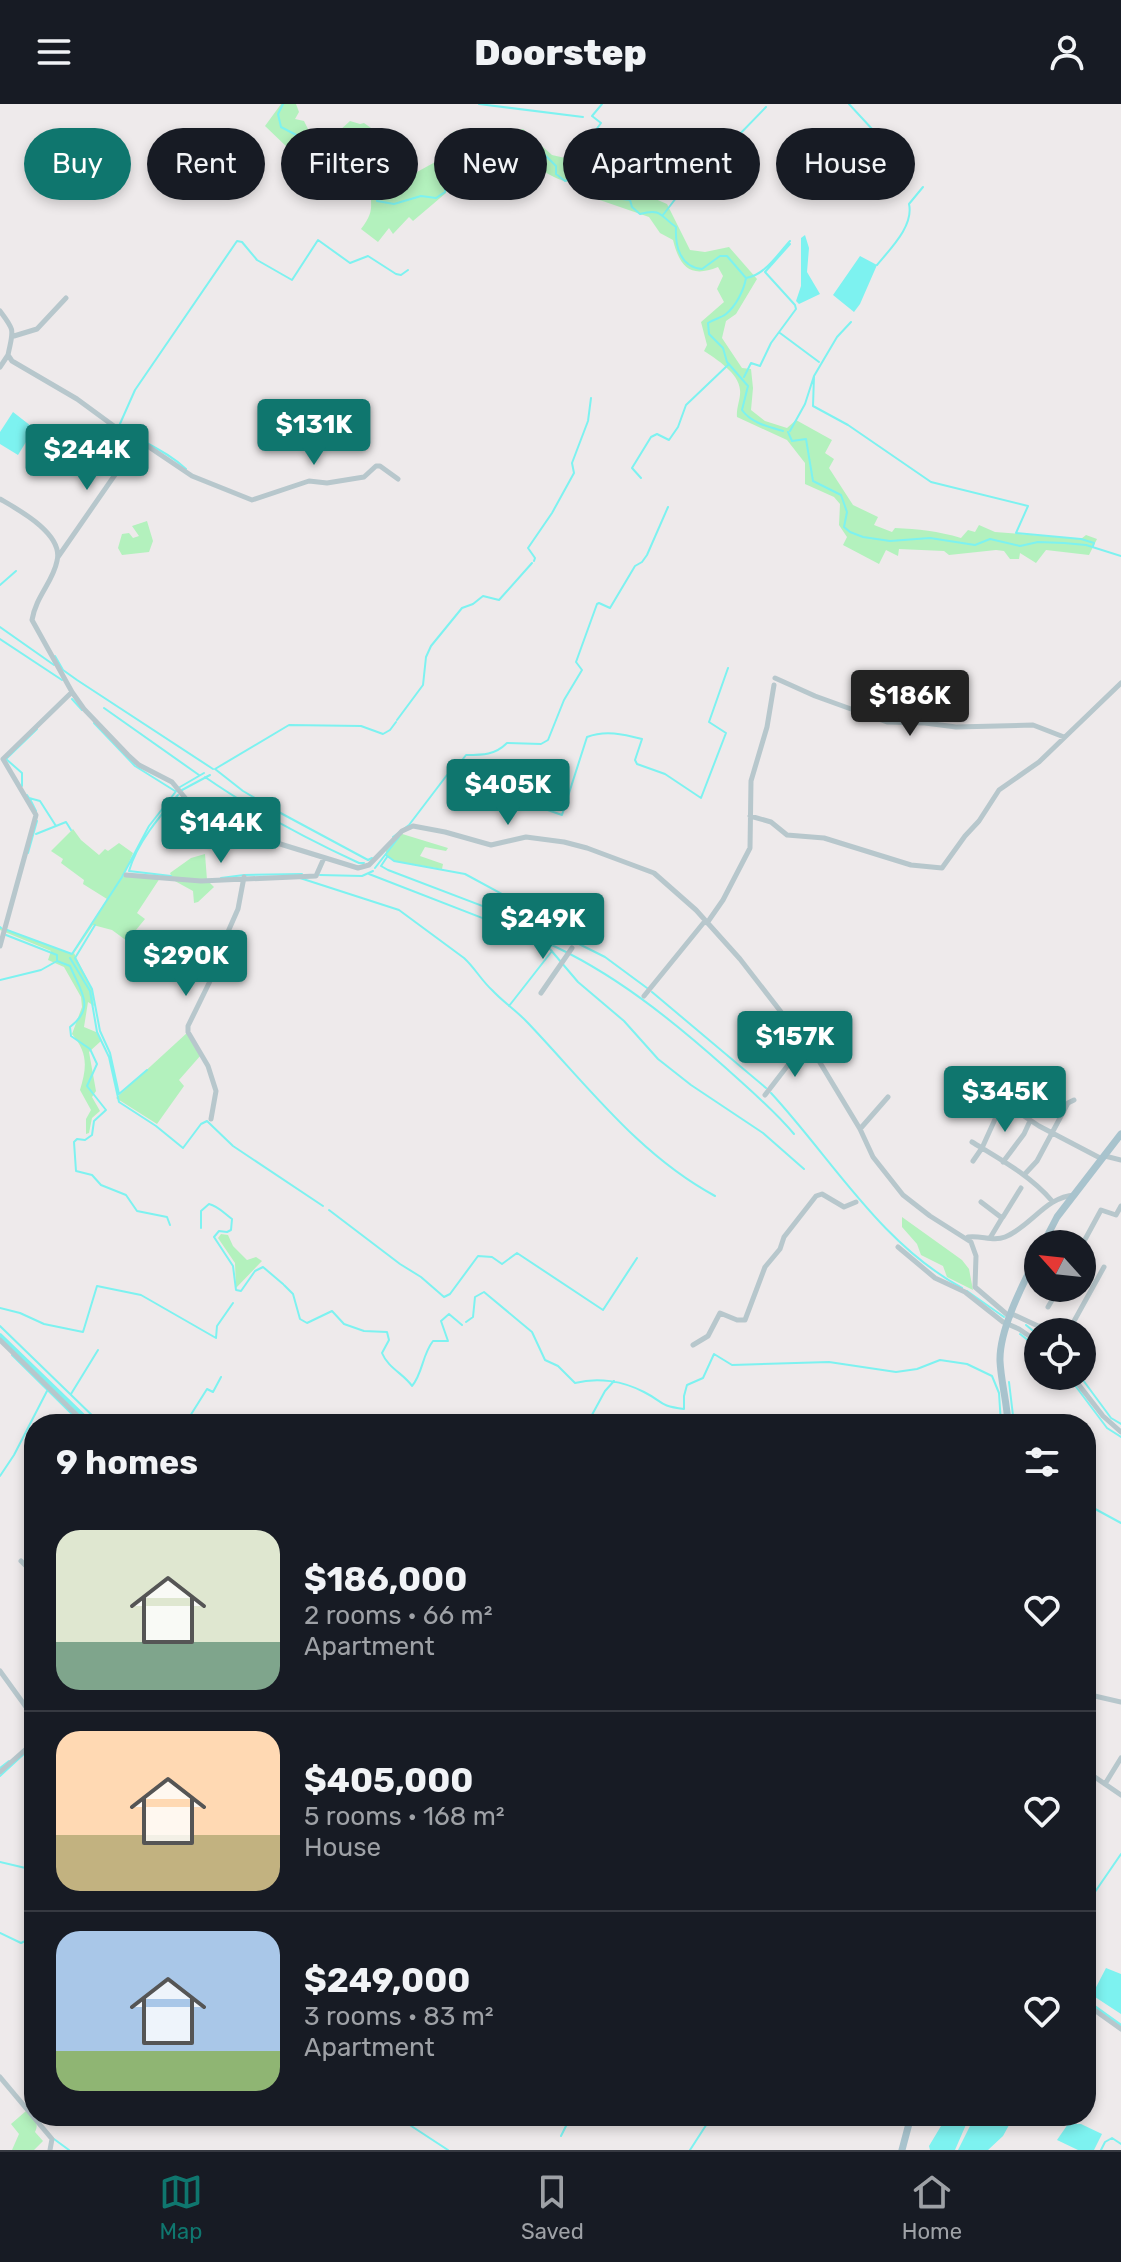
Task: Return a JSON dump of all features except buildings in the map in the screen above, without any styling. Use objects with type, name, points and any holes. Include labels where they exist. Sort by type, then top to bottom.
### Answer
[{"type":"main road","points":[[1050,1230],[1121,1134]]},
{"type":"main road","points":[[1008,1414],[1000,1358],[1010,1318],[1024,1286]]},
{"type":"main road","points":[[902,2150],[908,2126]]},
{"type":"street","points":[[13,336],[37,329],[66,298]]},
{"type":"street","points":[[0,311],[12,326],[13,336],[8,355],[0,367]]},
{"type":"street","points":[[8,355],[12,361],[77,399],[137,443],[146,445],[192,476],[252,500],[309,481],[327,483],[364,477],[376,466],[384,467],[398,479]]},
{"type":"street","points":[[137,443],[58,557],[35,603],[32,620],[72,692],[116,744],[139,765],[172,782],[196,811],[215,827],[241,839],[264,839],[350,866],[363,867],[374,861],[402,831],[413,826],[491,845],[526,837],[564,842],[654,873],[724,939],[805,1043],[860,1129],[876,1161],[909,1201],[967,1237],[975,1248],[975,1287],[1024,1330]]},
{"type":"street","points":[[0,499],[42,527],[58,557]]},
{"type":"street","points":[[644,996],[723,900],[750,848],[751,781],[767,727],[774,681],[887,722],[956,727],[1033,725],[1064,737]]},
{"type":"street","points":[[750,816],[771,822],[794,837],[824,838],[911,865],[942,868],[999,790],[1039,762],[1121,683]]},
{"type":"street","points":[[0,946],[36,815],[3,759],[72,692]]},
{"type":"street","points":[[126,875],[201,881],[316,876],[324,858]]},
{"type":"street","points":[[211,1119],[216,1091],[208,1066],[188,1032],[188,1026],[214,973],[216,959],[238,909],[244,877]]},
{"type":"street","points":[[541,993],[572,948]]},
{"type":"street","points":[[765,1095],[805,1043]]},
{"type":"street","points":[[860,1129],[888,1097]]},
{"type":"street","points":[[973,1161],[1004,1099],[1030,1121],[1052,1133],[1103,1158],[1121,1160]]},
{"type":"street","points":[[1024,1175],[1037,1161],[1068,1103],[1074,1100]]},
{"type":"street","points":[[1003,1162],[1030,1121]]},
{"type":"street","points":[[972,1142],[1041,1187],[1052,1201]]},
{"type":"street","points":[[990,1238],[1021,1188]]},
{"type":"street","points":[[693,1345],[708,1336],[720,1313],[745,1320],[765,1267],[816,1196],[822,1194],[844,1207],[856,1202]]},
{"type":"street","points":[[967,1237],[1008,1236],[1027,1224],[1052,1201],[1075,1195]]},
{"type":"street","points":[[981,1202],[1002,1218]]},
{"type":"street","points":[[1090,1230],[1101,1210],[1116,1215],[1121,1206]]},
{"type":"street","points":[[898,1247],[935,1278],[965,1292],[1003,1322],[1010,1318],[1024,1322]]},
{"type":"street","points":[[1076,1318],[1104,1267]]},
{"type":"street","points":[[1048,1307],[1051,1302]]},
{"type":"street","points":[[0,1340],[76,1414]]},
{"type":"street","points":[[1083,1390],[1103,1416],[1121,1432]]},
{"type":"street","points":[[21,1561],[24,1564]]},
{"type":"street","points":[[0,1671],[24,1704]]},
{"type":"street","points":[[1096,1696],[1121,1702]]},
{"type":"street","points":[[0,1772],[24,1751]]},
{"type":"street","points":[[1105,1784],[1121,1758]]},
{"type":"street","points":[[1096,1778],[1121,1795]]},
{"type":"street","points":[[1096,2011],[1121,2029]]},
{"type":"street","points":[[0,2077],[24,2106]]},
{"type":"street","points":[[41,2126],[52,2139],[50,2150]]},
{"type":"green space","points":[[281,104],[296,104],[299,112],[295,119],[304,121],[308,128],[281,128],[281,141],[265,126]]},
{"type":"green space","points":[[350,121],[364,123],[371,128],[342,128]]},
{"type":"green space","points":[[547,151],[563,158],[563,181],[547,173]]},
{"type":"green space","points":[[434,163],[434,200],[438,200],[413,221],[409,217],[393,234],[389,228],[378,242],[361,229],[371,211],[371,200],[418,200],[418,171]]},
{"type":"green space","points":[[600,200],[658,200],[667,204],[690,250],[705,252],[729,247],[757,279],[736,314],[726,321],[722,338],[742,368],[751,369],[751,410],[765,421],[787,428],[796,420],[832,440],[825,453],[834,459],[829,468],[853,505],[878,517],[874,525],[892,532],[895,528],[912,529],[961,538],[968,530],[975,532],[979,525],[995,532],[1081,539],[1086,535],[1097,539],[1089,555],[1046,550],[1036,563],[1020,553],[1019,559],[1010,559],[1004,551],[996,550],[949,555],[944,551],[899,549],[898,556],[886,550],[879,564],[843,545],[847,537],[839,525],[840,504],[834,497],[805,484],[805,463],[787,440],[737,417],[740,393],[736,378],[704,351],[707,345],[701,322],[724,302],[717,289],[723,276],[718,267],[701,271],[688,268],[679,258],[673,240],[660,233],[649,217]]},
{"type":"green space","points":[[147,521],[153,541],[149,552],[122,555],[118,548],[122,534],[129,533],[133,538],[139,536],[132,526]]},
{"type":"green space","points":[[73,829],[99,855],[119,843],[133,853],[123,876],[160,878],[137,913],[145,919],[127,941],[112,930],[93,925],[74,953],[92,989],[94,1006],[88,1002],[84,1027],[96,1032],[101,1041],[89,1052],[96,1091],[92,1097],[100,1111],[92,1118],[89,1133],[86,1134],[86,1119],[91,1110],[80,1090],[85,1060],[72,1034],[82,1007],[81,997],[64,967],[48,960],[51,951],[0,930],[0,927],[72,954],[107,899],[83,884],[84,880],[61,863],[63,859],[51,851]]},
{"type":"green space","points":[[399,833],[448,848],[446,851],[425,847],[420,856],[443,864],[442,869],[394,861],[386,855],[386,849]]},
{"type":"green space","points":[[205,854],[207,880],[214,887],[194,903],[193,891],[173,880],[170,873],[191,858]]},
{"type":"green space","points":[[188,1032],[201,1055],[179,1080],[184,1086],[157,1124],[116,1098]]},
{"type":"green space","points":[[902,1217],[962,1260],[969,1269],[973,1290],[947,1277],[943,1266],[921,1255],[917,1244],[902,1227]]},
{"type":"green space","points":[[221,1234],[228,1235],[233,1246],[247,1260],[256,1257],[262,1261],[236,1288],[235,1263],[218,1238]]},
{"type":"green space","points":[[24,2113],[24,2126],[37,2126],[35,2132],[43,2141],[34,2150],[12,2150],[19,2134],[11,2124]]},
{"type":"water","points":[[805,235],[809,248],[807,272],[820,294],[799,304],[796,301],[801,286],[801,238]]},
{"type":"water","points":[[860,256],[877,265],[854,312],[833,295]]},
{"type":"water","points":[[13,412],[31,426],[18,455],[0,444],[0,432]]},
{"type":"water","points":[[1106,1968],[1121,1974],[1121,2014],[1096,1998],[1096,1987]]},
{"type":"water","points":[[941,2126],[965,2126],[955,2150],[930,2150],[929,2146]]},
{"type":"water","points":[[970,2126],[1008,2126],[988,2150],[958,2150]]},
{"type":"water","points":[[1067,2126],[1085,2126],[1102,2134],[1094,2150],[1078,2150],[1057,2140]]},
{"type":"waterway","points":[[283,104],[278,114],[281,127],[302,138],[319,158],[332,162],[351,152],[365,156],[381,154],[386,158],[387,169],[376,182],[377,201],[394,204],[421,196],[436,198],[445,192],[445,164],[451,156],[482,154],[494,144],[520,158],[531,156],[539,149],[556,166],[556,174],[565,181],[590,174],[600,185],[608,187],[615,198],[630,200],[632,207],[640,214],[653,212],[663,216],[676,227],[680,254],[689,264],[702,269],[720,256],[727,256],[746,278],[745,283],[730,311],[708,323],[709,334],[723,348],[727,362],[748,386],[742,410],[755,421],[783,431]]},
{"type":"waterway","points":[[479,104],[583,117]]},
{"type":"waterway","points":[[597,128],[601,123],[592,116],[602,104]]},
{"type":"waterway","points":[[849,104],[871,128]]},
{"type":"waterway","points":[[663,215],[693,176],[766,107]]},
{"type":"waterway","points":[[877,265],[904,229],[910,212],[909,204],[923,187]]},
{"type":"waterway","points":[[186,469],[119,426],[135,390],[237,241],[242,242],[257,260],[292,280],[318,240],[350,263],[368,256],[396,274],[401,275],[408,270]]},
{"type":"waterway","points":[[746,278],[765,269],[790,241]]},
{"type":"waterway","points":[[744,377],[751,363],[760,366],[771,343],[796,309],[765,272],[790,244]]},
{"type":"waterway","points":[[790,431],[805,404],[814,376],[837,337],[851,322]]},
{"type":"waterway","points":[[780,333],[819,362]]},
{"type":"waterway","points":[[641,478],[632,468],[651,437],[657,434],[669,440],[678,427],[686,405],[729,364]]},
{"type":"waterway","points":[[814,376],[813,406],[848,425],[931,482],[1028,506],[1016,533],[1081,539],[1094,543],[1093,546]]},
{"type":"waterway","points":[[534,561],[528,548],[574,473],[572,463],[588,421],[591,398]]},
{"type":"waterway","points":[[788,432],[792,441],[806,439],[813,481],[841,495],[847,512],[844,527],[863,537],[890,541],[930,538],[975,545],[990,539],[1020,546],[1038,542],[1064,543],[1086,545],[1121,556]]},
{"type":"waterway","points":[[451,775],[466,755],[488,754],[507,743],[541,744],[548,740],[564,700],[582,670],[576,662],[597,604],[610,608],[635,566],[647,555],[668,507]]},
{"type":"waterway","points":[[397,720],[423,685],[426,657],[431,646],[462,608],[483,596],[499,600],[532,563]]},
{"type":"waterway","points":[[0,585],[16,571]]},
{"type":"waterway","points":[[0,627],[54,665]]},
{"type":"waterway","points":[[0,639],[62,680]]},
{"type":"waterway","points":[[55,656],[63,670],[213,769]]},
{"type":"waterway","points":[[393,837],[409,825],[447,775],[562,815],[587,737],[607,733],[642,739],[635,760],[637,764],[665,774],[701,798],[726,733],[709,722],[728,668]]},
{"type":"waterway","points":[[72,699],[82,710]]},
{"type":"waterway","points":[[104,708],[199,775]]},
{"type":"waterway","points":[[270,807],[215,769],[289,725],[361,726],[383,734],[396,722]]},
{"type":"waterway","points":[[94,723],[135,766],[175,791]]},
{"type":"waterway","points":[[22,786],[22,773],[6,759],[37,729]]},
{"type":"waterway","points":[[180,787],[204,773]]},
{"type":"waterway","points":[[182,790],[210,775]]},
{"type":"waterway","points":[[205,777],[280,823],[339,854],[364,863]]},
{"type":"waterway","points":[[7,930],[72,954],[122,877],[149,826],[177,790]]},
{"type":"waterway","points":[[27,795],[40,801],[56,826],[66,822],[71,830]]},
{"type":"waterway","points":[[171,876],[129,871],[143,840],[178,795]]},
{"type":"waterway","points":[[30,799],[36,811]]},
{"type":"waterway","points":[[275,810],[368,860],[372,858]]},
{"type":"waterway","points":[[28,853],[37,821]]},
{"type":"waterway","points":[[36,834],[56,826]]},
{"type":"waterway","points":[[375,868],[399,837]]},
{"type":"waterway","points":[[386,855],[394,861],[465,874],[513,900],[545,927],[605,957],[647,988]]},
{"type":"waterway","points":[[387,857],[381,866],[388,870],[544,927]]},
{"type":"waterway","points":[[320,875],[362,876],[373,871]]},
{"type":"waterway","points":[[221,878],[302,874]]},
{"type":"waterway","points":[[369,874],[544,942],[578,982],[624,1021],[658,1059],[763,1133],[804,1169]]},
{"type":"waterway","points":[[300,878],[399,910],[464,958],[638,1140],[715,1196]]},
{"type":"waterway","points":[[95,925],[75,958],[92,989],[100,1031],[110,1053],[119,1094],[147,1070]]},
{"type":"waterway","points":[[6,935],[57,955],[57,961]]},
{"type":"waterway","points":[[545,942],[618,982],[663,1015],[753,1092],[794,1134]]},
{"type":"waterway","points":[[509,1006],[552,951]]},
{"type":"waterway","points":[[70,958],[90,991],[97,1032],[109,1057],[119,1102],[183,1148],[201,1124],[207,1121],[233,1146],[323,1206]]},
{"type":"waterway","points":[[0,980],[41,970],[57,961],[70,966],[84,999],[83,1013],[70,1027],[71,1036],[90,1049],[97,1064],[87,1086],[106,1110],[94,1121],[92,1135],[74,1142],[76,1171],[92,1175],[101,1185],[126,1195],[137,1211],[167,1217],[170,1225]]},
{"type":"waterway","points":[[652,992],[766,1088]]},
{"type":"waterway","points":[[771,1093],[882,1224],[906,1248],[962,1288]]},
{"type":"waterway","points":[[201,1228],[201,1211],[209,1204],[232,1219],[231,1230],[219,1231],[214,1237],[233,1266],[236,1290],[241,1291],[255,1271],[263,1267],[283,1284]]},
{"type":"waterway","points":[[329,1210],[444,1297],[450,1294],[478,1256],[492,1257],[502,1264],[517,1253],[603,1310],[637,1258]]},
{"type":"waterway","points":[[284,1285],[293,1294],[300,1319],[307,1323],[332,1311],[344,1324],[364,1331],[387,1332],[389,1340],[382,1353],[412,1386],[433,1341],[448,1341],[441,1321],[449,1314],[462,1325]]},
{"type":"waterway","points":[[0,1308],[44,1324],[83,1332],[97,1286],[141,1295],[216,1338],[217,1326],[233,1303]]},
{"type":"waterway","points":[[967,1291],[1004,1317]]},
{"type":"waterway","points":[[466,1322],[473,1317],[475,1297],[484,1292],[532,1332],[545,1360],[558,1366],[575,1383],[601,1380],[628,1385],[676,1408],[684,1409],[687,1385],[703,1378],[714,1354],[732,1365],[829,1362],[896,1372],[917,1369],[940,1360],[967,1364],[992,1376],[999,1393],[1000,1414]]},
{"type":"waterway","points":[[0,1326],[91,1414]]},
{"type":"waterway","points":[[1020,1334],[1024,1337]]},
{"type":"waterway","points":[[0,1335],[82,1414]]},
{"type":"waterway","points":[[71,1394],[98,1350]]},
{"type":"waterway","points":[[12,1355],[72,1414]]},
{"type":"waterway","points":[[191,1414],[207,1389],[213,1392],[221,1377]]},
{"type":"waterway","points":[[592,1414],[614,1381]]},
{"type":"waterway","points":[[1009,1382],[1013,1414]]},
{"type":"waterway","points":[[1078,1390],[1107,1428],[1121,1437]]},
{"type":"waterway","points":[[1090,1390],[1111,1418],[1121,1424]]},
{"type":"waterway","points":[[35,1414],[47,1391]]},
{"type":"waterway","points":[[0,1476],[24,1436]]},
{"type":"waterway","points":[[1096,1509],[1121,1523]]},
{"type":"waterway","points":[[0,1776],[24,1754]]},
{"type":"waterway","points":[[0,1768],[9,1761]]},
{"type":"waterway","points":[[1096,1890],[1121,1854]]},
{"type":"waterway","points":[[0,1862],[24,1868]]},
{"type":"waterway","points":[[0,1933],[24,1942]]},
{"type":"waterway","points":[[1096,2008],[1121,2026]]},
{"type":"waterway","points":[[411,2126],[448,2150]]},
{"type":"waterway","points":[[561,2136],[566,2126]]},
{"type":"waterway","points":[[690,2150],[706,2126]]},
{"type":"waterway","points":[[1101,2150],[1105,2142],[1112,2138],[1121,2144]]},
{"type":"waterway","points":[[54,2139],[69,2150]]}]
